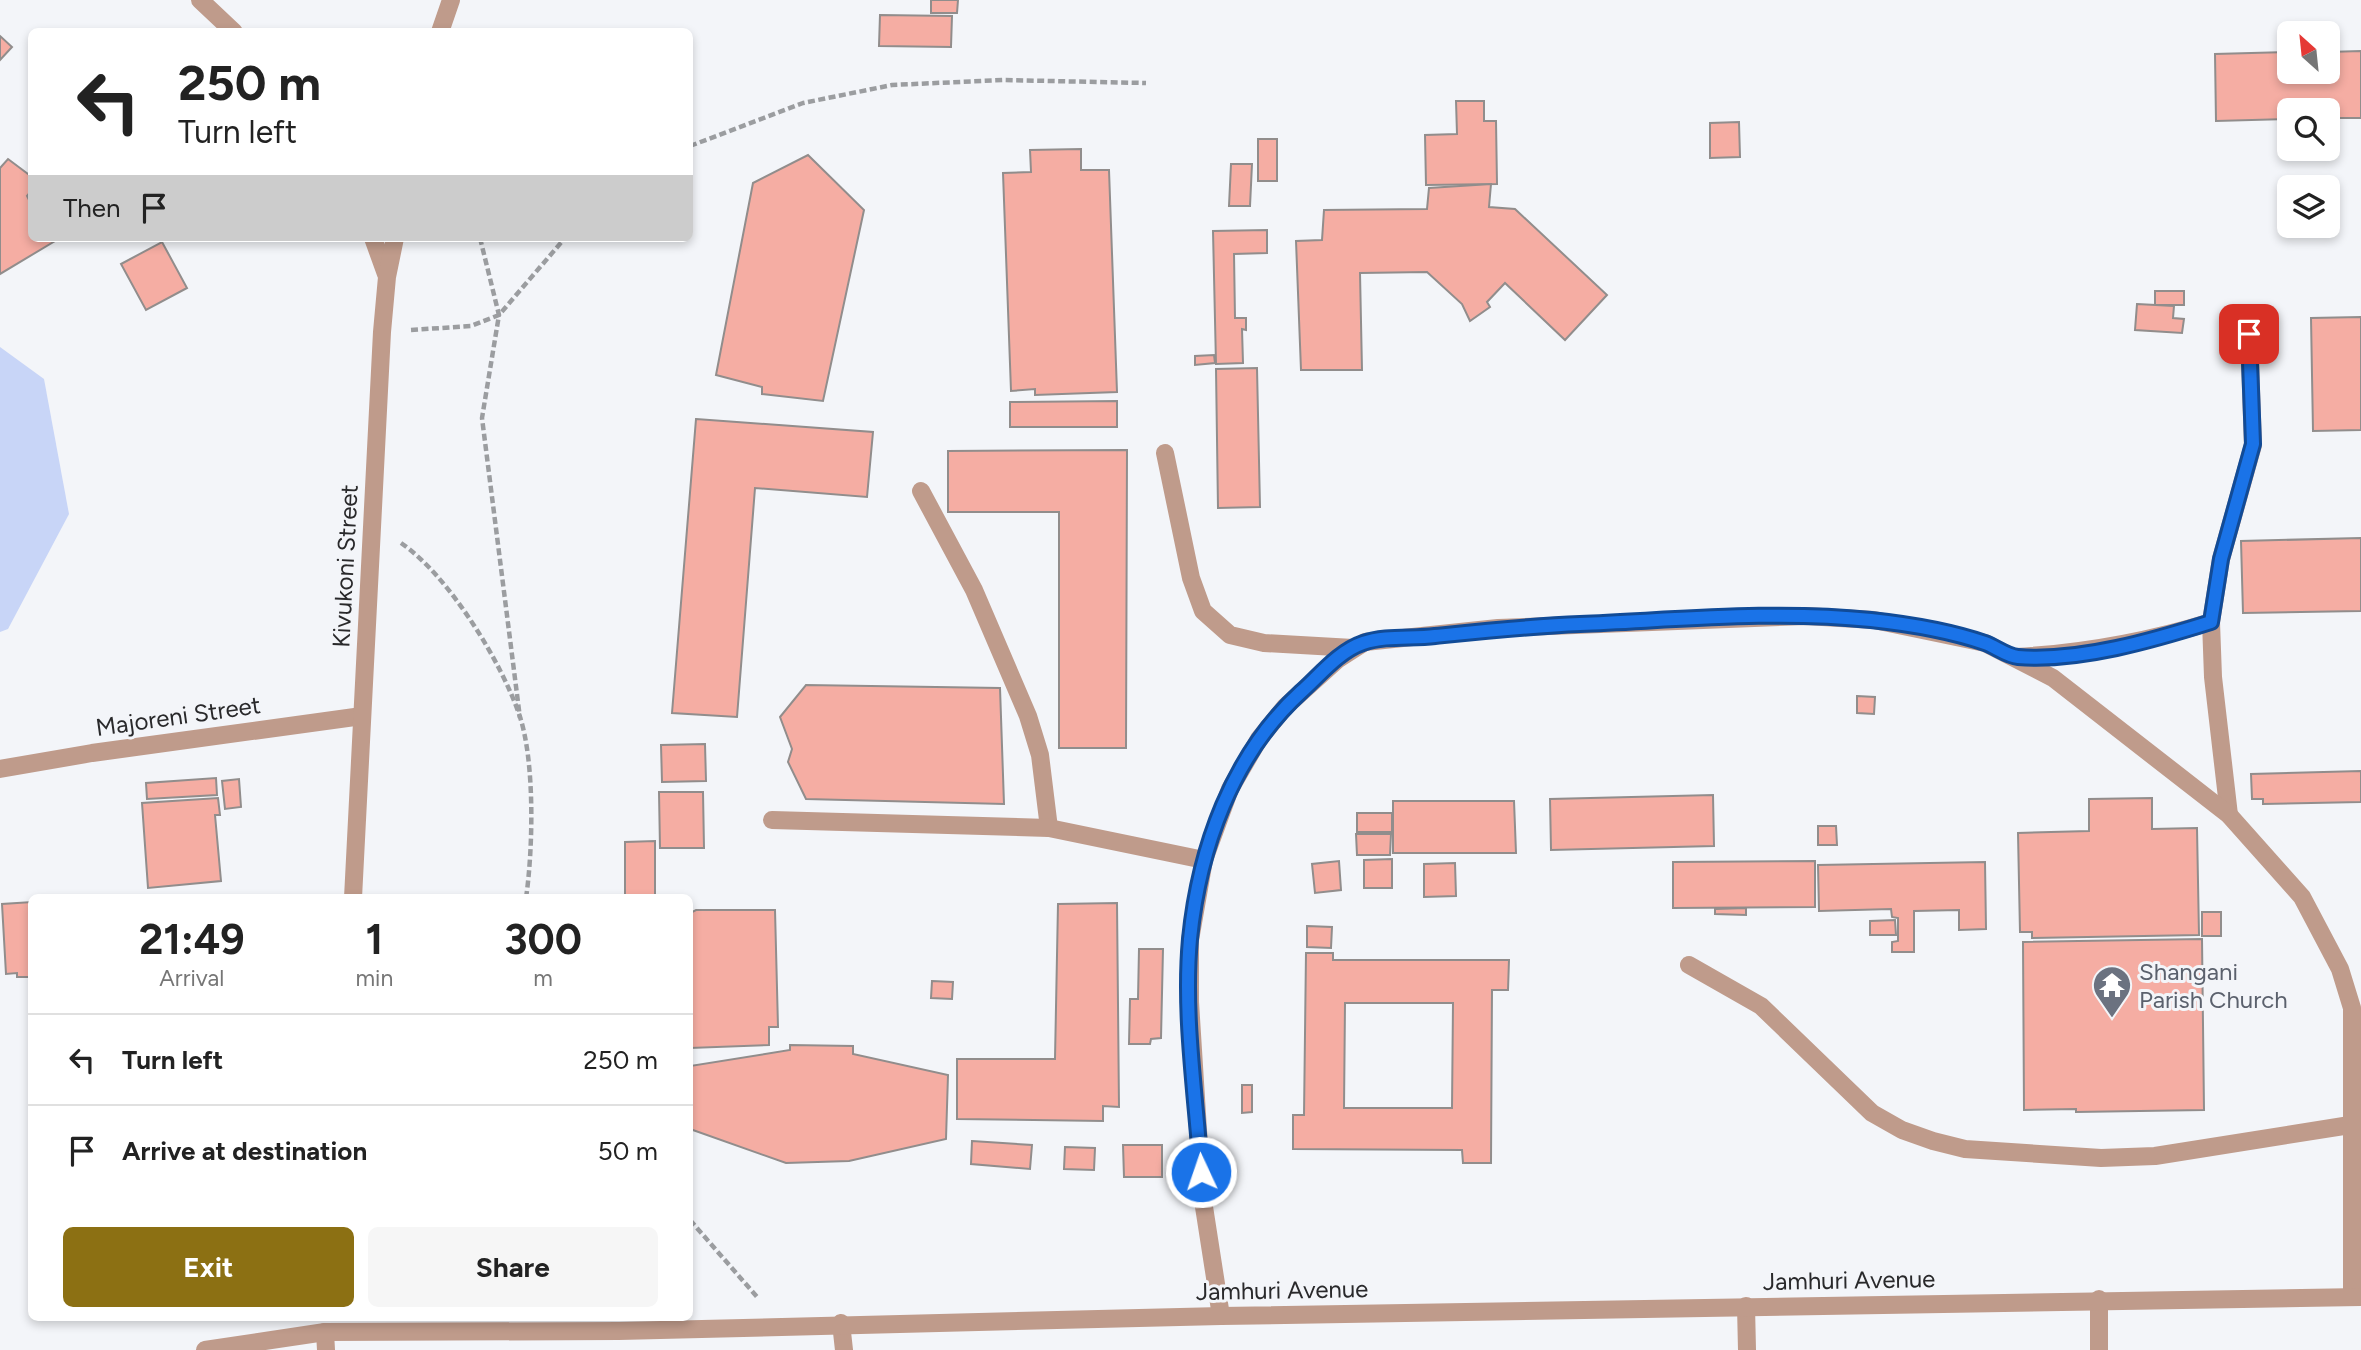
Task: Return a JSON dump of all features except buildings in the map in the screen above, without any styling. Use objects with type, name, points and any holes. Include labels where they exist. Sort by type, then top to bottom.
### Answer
[{"type":"street","points":[[200,0],[230,28]]},
{"type":"street","points":[[441,28],[451,0]]},
{"type":"street","points":[[374,242],[387,277]]},
{"type":"street","name":"Kivukoni Street","points":[[353,894],[382,332],[387,277],[394,242]]},
{"type":"street","points":[[2229,816],[2213,677],[2211,622],[2221,559],[2253,444],[2249,334]]},
{"type":"street","points":[[1165,453],[1191,578],[1203,611],[1230,635],[1264,643],[1353,648]]},
{"type":"street","points":[[921,491],[974,590],[1028,716],[1041,755],[1049,828]]},
{"type":"street","points":[[1221,1316],[1202,1194],[1190,1002],[1190,940],[1204,860],[1230,789],[1259,739],[1284,707],[1353,648],[1374,640],[1497,628],[1805,616],[1874,620],[1985,643],[2053,678],[2229,816],[2302,897],[2340,969],[2352,1008],[2350,1125],[2356,1297]]},
{"type":"street","points":[[2015,657],[2084,653],[2168,635],[2211,622]]},
{"type":"street","name":"Majoreni Street","points":[[0,769],[92,752],[362,716]]},
{"type":"street","points":[[772,820],[1049,828],[1204,860]]},
{"type":"street","points":[[1689,965],[1761,1006],[1872,1113],[1902,1130],[1944,1144],[1965,1149],[2101,1157],[2155,1156],[2350,1125]]},
{"type":"street","name":"Jamhuri Avenue","points":[[205,1350],[326,1333],[619,1331],[841,1323],[2099,1299],[2356,1297]]},
{"type":"street","points":[[2099,1299],[2099,1350]]},
{"type":"street","points":[[1746,1306],[1747,1350]]},
{"type":"street","points":[[841,1323],[844,1350]]},
{"type":"path","points":[[693,145],[803,103],[892,85],[1003,80],[1146,83]]},
{"type":"path","points":[[481,242],[499,315],[482,418],[532,819],[526,894]]},
{"type":"path","points":[[382,332],[471,326],[499,315],[562,242]]},
{"type":"path","points":[[371,523],[421,556],[475,625],[520,718]]},
{"type":"path","points":[[693,1223],[782,1325]]},
{"type":"shaded area","points":[[0,347],[44,379],[69,514],[8,629],[0,632]]},
{"type":"place","name":"Shangani Parish Church","points":[[2112,1019]]},
{"type":"route","points":[[1201,1172],[1190,1002],[1190,940],[1204,860],[1230,789],[1259,739],[1284,707],[1337,660],[1353,648],[1374,640],[1497,628],[1805,616],[1874,620],[1943,633],[1985,643],[2015,657],[2084,653],[2168,635],[2211,622],[2221,559],[2253,444],[2249,334]]}]
